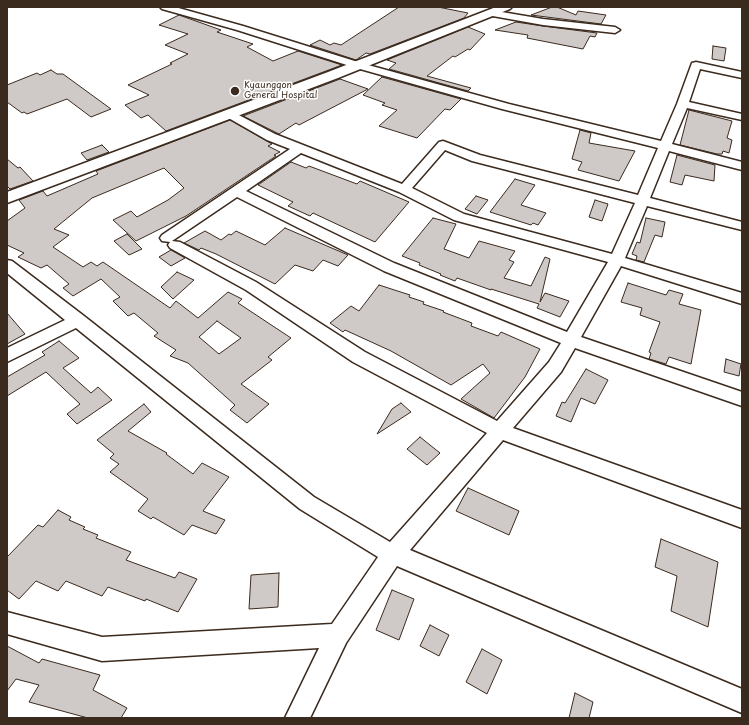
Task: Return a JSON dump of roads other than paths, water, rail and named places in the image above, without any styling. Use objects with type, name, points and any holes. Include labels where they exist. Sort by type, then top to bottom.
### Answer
[{"type":"street","points":[[165,7],[240,28],[357,65],[506,107],[742,166]]},
{"type":"street","points":[[7,198],[506,7]]},
{"type":"street","points":[[490,13],[543,22],[615,30]]},
{"type":"street","points":[[297,718],[338,635],[394,554],[555,367],[617,260],[683,104],[696,65],[742,75]]},
{"type":"street","points":[[683,104],[742,117]]},
{"type":"street","points":[[229,114],[271,136],[404,189],[459,217],[617,260],[742,299]]},
{"type":"street","points":[[404,189],[443,145],[476,158],[742,226]]},
{"type":"street","points":[[300,148],[236,191],[171,241],[251,286],[359,357],[500,430],[742,519]]},
{"type":"street","points":[[236,191],[389,267],[571,340],[742,399]]},
{"type":"street","points":[[7,265],[307,503],[380,548],[742,701]]},
{"type":"street","points":[[7,356],[78,320]]},
{"type":"street","points":[[7,623],[102,649],[338,635]]},
{"type":"place","name":"Kyaunggon General Hospital","points":[[235,91]]}]
